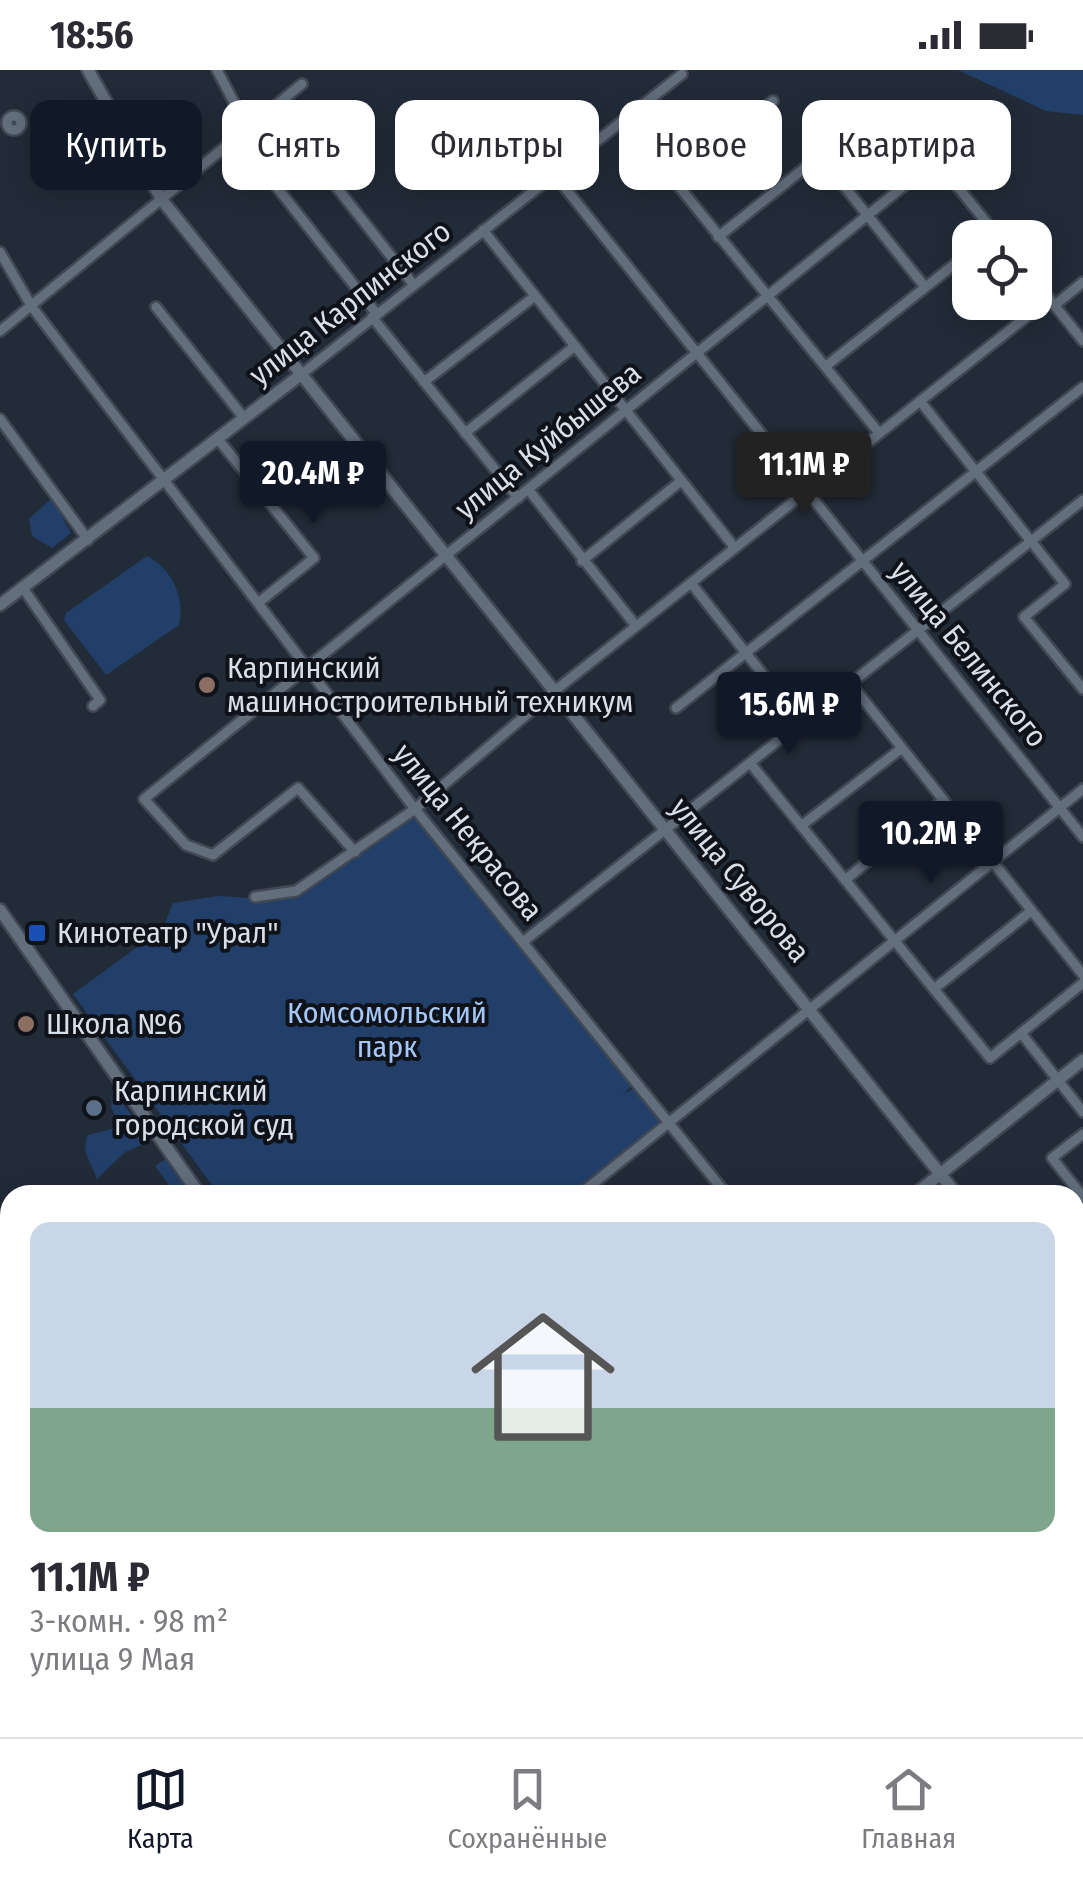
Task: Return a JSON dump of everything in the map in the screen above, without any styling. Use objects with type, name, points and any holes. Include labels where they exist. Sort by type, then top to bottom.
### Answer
[{"type":"street","name":"улица Суворова","points":[[88,70],[162,200],[557,689],[949,1185]]},
{"type":"street","points":[[217,70],[233,100]]},
{"type":"street","name":"улица Карпинского","points":[[650,100],[682,74]]},
{"type":"street","points":[[283,100],[302,84]]},
{"type":"street","name":"улица Карпинского","points":[[599,140],[619,125]]},
{"type":"street","points":[[0,331],[222,151]]},
{"type":"street","name":"улица Куйбышева","points":[[355,852],[298,788],[212,855],[186,846],[144,799],[936,160],[982,220]]},
{"type":"street","points":[[718,237],[802,170]]},
{"type":"street","points":[[278,190],[518,498]]},
{"type":"street","points":[[339,190],[413,284]]},
{"type":"street","name":"улица Карпинского","points":[[0,604],[164,482],[534,190]]},
{"type":"street","name":"улица Белинского","points":[[567,190],[1083,837]]},
{"type":"street","points":[[680,190],[879,434]]},
{"type":"street","points":[[849,190],[925,287]]},
{"type":"street","points":[[483,230],[735,548]]},
{"type":"street","name":"улица Некрасова","points":[[0,252],[32,307],[306,668],[415,809],[720,1185]]},
{"type":"street","points":[[826,366],[952,266]]},
{"type":"street","points":[[1083,282],[1052,302],[1083,341]]},
{"type":"street","points":[[424,382],[535,296]]},
{"type":"street","points":[[156,307],[244,418]]},
{"type":"street","points":[[255,896],[296,891],[415,809],[557,689],[1028,320]]},
{"type":"street","points":[[465,434],[575,346]]},
{"type":"street","points":[[676,708],[1083,387]]},
{"type":"street","points":[[920,401],[1064,584],[1024,617],[1083,690]]},
{"type":"street","points":[[0,419],[88,540]]},
{"type":"street","points":[[218,440],[314,558],[258,603]]},
{"type":"street","points":[[582,560],[681,481]]},
{"type":"street","points":[[528,489],[636,626]]},
{"type":"street","points":[[524,941],[1083,500]]},
{"type":"street","points":[[691,583],[801,723]]},
{"type":"street","points":[[23,588],[100,700],[94,706]]},
{"type":"street","points":[[851,684],[1083,975]]},
{"type":"street","points":[[801,826],[902,748]]},
{"type":"street","points":[[750,763],[990,1058],[1083,983]]},
{"type":"street","points":[[591,1185],[1083,789]]},
{"type":"street","points":[[845,880],[943,800]]},
{"type":"street","points":[[0,910],[193,1185]]},
{"type":"street","points":[[934,989],[1031,911]]},
{"type":"street","points":[[1021,1033],[1083,1112]]},
{"type":"street","points":[[926,1185],[1083,1060]]},
{"type":"street","points":[[1073,1185],[1052,1158],[1083,1134]]},
{"type":"green space","points":[[958,70],[1083,70],[1083,115],[1046,111]]},
{"type":"green space","points":[[52,498],[71,533],[52,548],[32,536],[29,519]]},
{"type":"green space","points":[[147,556],[163,568],[175,585],[180,604],[179,625],[106,675],[64,620],[66,613]]},
{"type":"green space","name":"Комсомольский парк","points":[[417,799],[635,1083],[623,1094],[637,1087],[666,1124],[588,1185],[212,1185],[73,994],[163,928],[173,903],[218,896],[285,900]]},
{"type":"green space","points":[[112,1089],[151,1141],[125,1152],[97,1179],[85,1151],[87,1135],[112,1129],[117,1119],[111,1107]]},
{"type":"green space","points":[[165,1159],[184,1185],[169,1185],[155,1166]]},
{"type":"place","name":"Карпинский машиностроительный техникум","points":[[207,685]]},
{"type":"place","name":"Кинотеатр \"Урал\"","points":[[37,933]]},
{"type":"place","name":"Школа №6","points":[[26,1024]]},
{"type":"place","name":"Карпинский городской суд","points":[[94,1108]]}]
